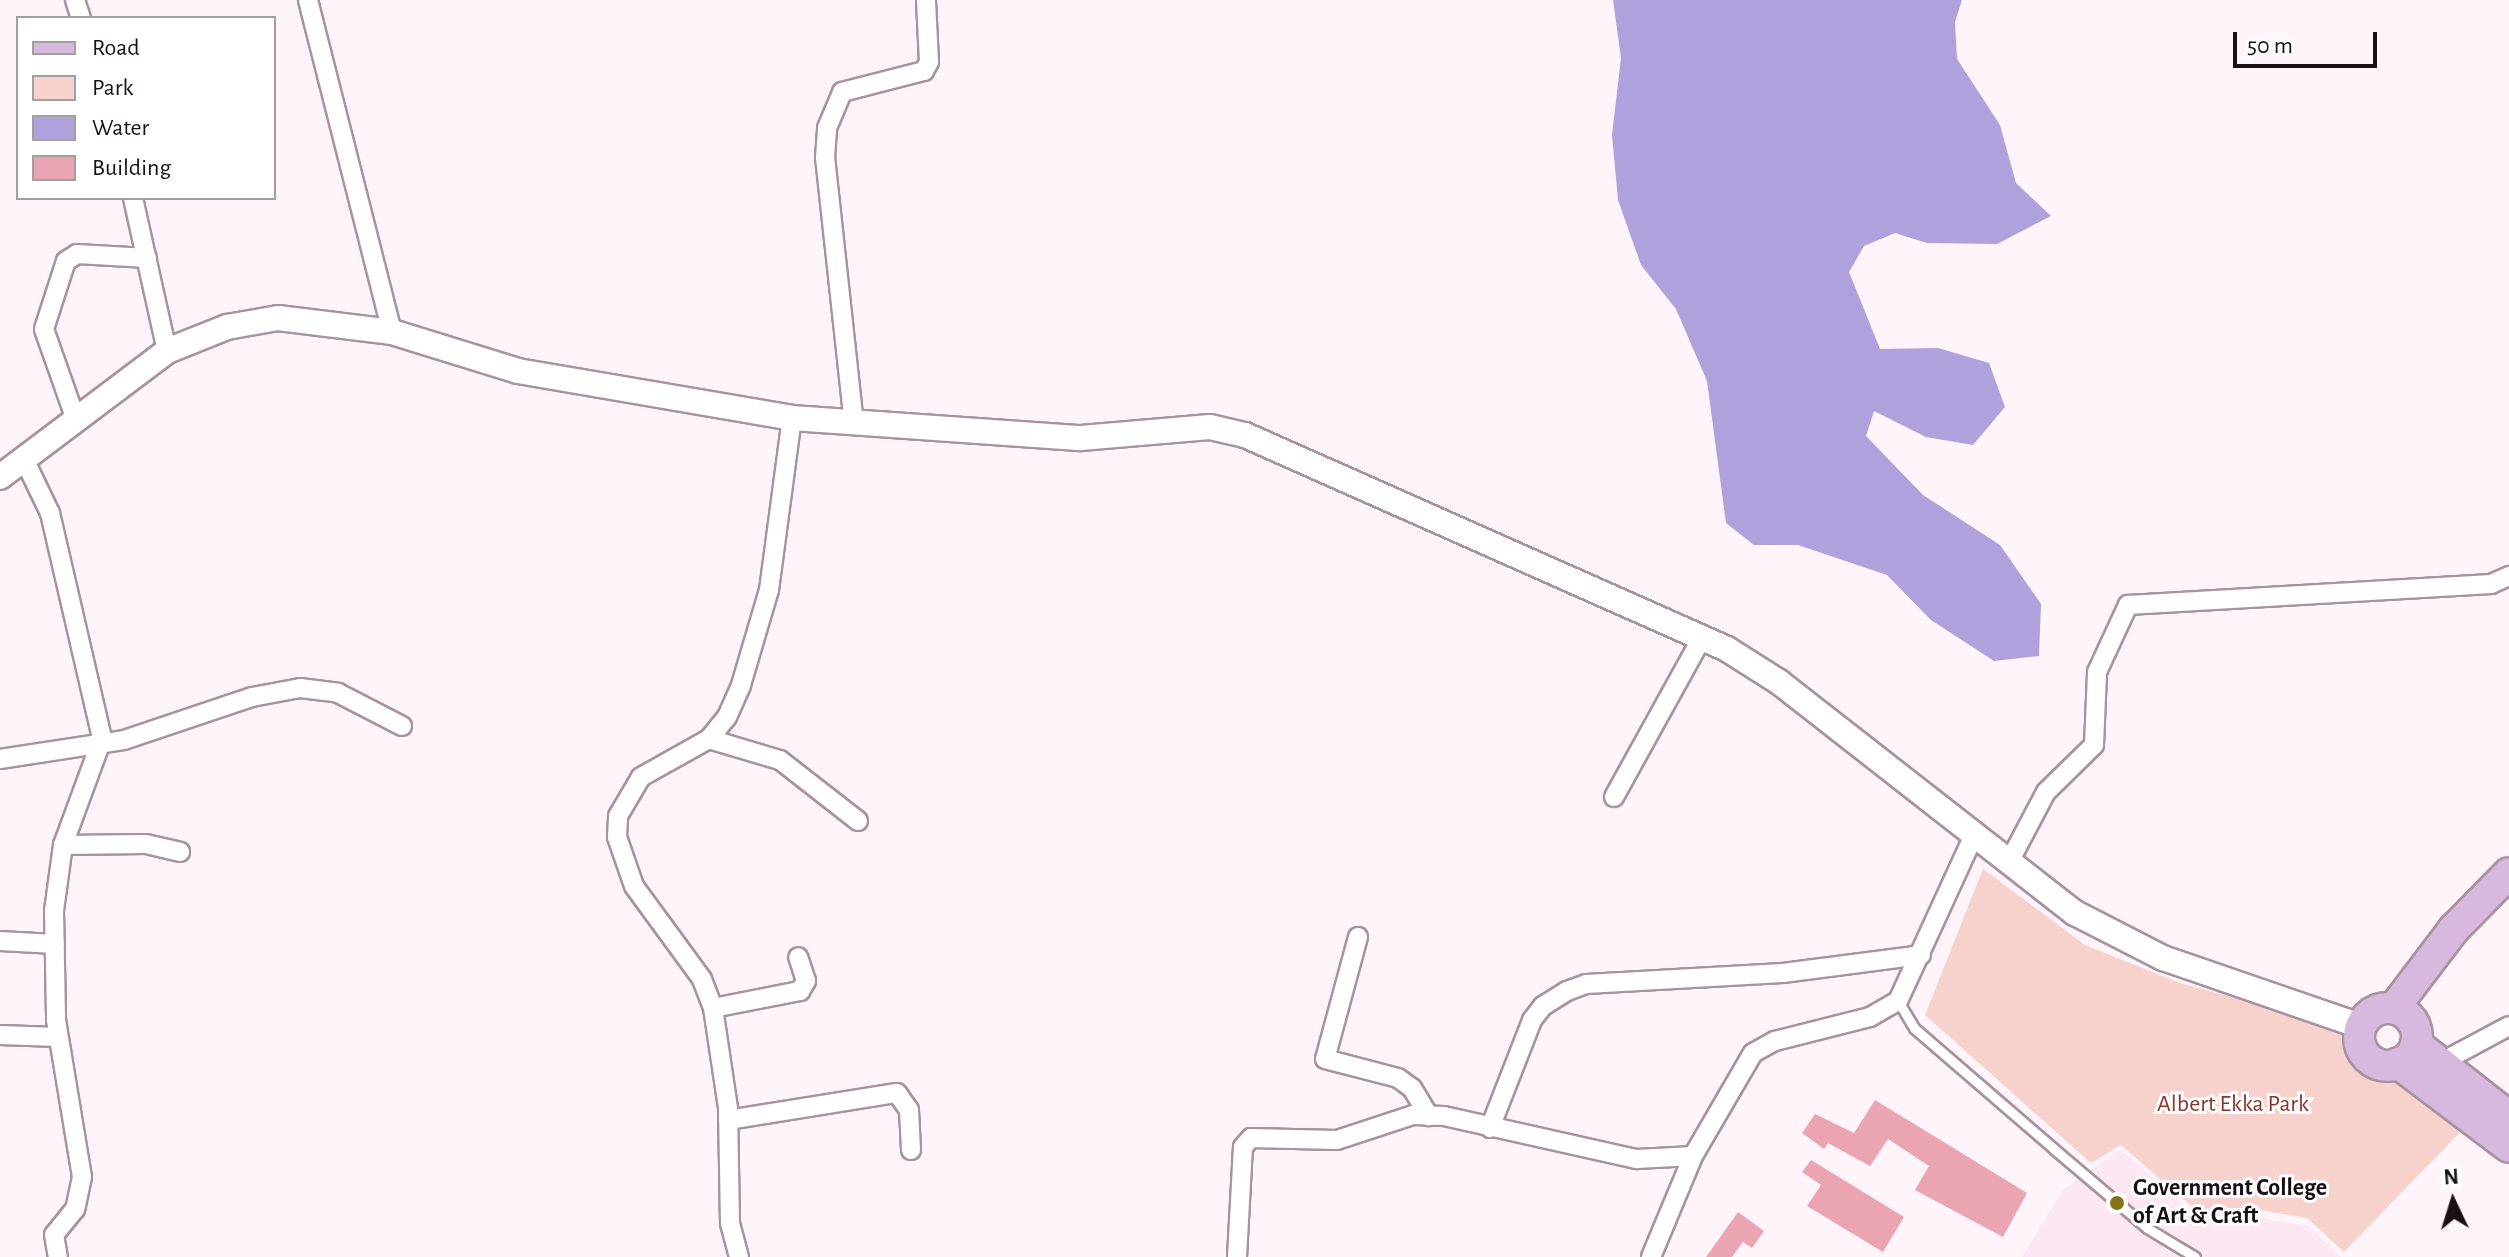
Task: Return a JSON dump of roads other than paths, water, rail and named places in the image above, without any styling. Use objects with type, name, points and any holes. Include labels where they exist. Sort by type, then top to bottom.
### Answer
[{"type":"main road","points":[[2509,873],[2454,929],[2394,1008],[2378,1010],[2361,1026],[2364,1053],[2380,1064],[2407,1054],[2440,1063],[2509,1117]]},
{"type":"main road","points":[[2394,1008],[2415,1026],[2407,1054]]},
{"type":"main road","points":[[2407,1054],[2509,1147]]},
{"type":"street","points":[[308,0],[392,332]]},
{"type":"street","points":[[854,424],[825,158],[827,128],[842,92],[924,71],[929,62],[926,0]]},
{"type":"street","points":[[133,200],[167,351]]},
{"type":"street","points":[[76,420],[44,329],[66,261],[77,254],[147,258]]},
{"type":"street","points":[[0,477],[167,351],[252,320],[278,318],[392,332],[518,371],[792,418],[1081,438],[1178,427],[1245,435],[1703,636],[1779,682],[2008,864],[2121,940],[2361,1026]]},
{"type":"street","points":[[739,1257],[730,1223],[724,1052],[713,1008],[702,979],[634,886],[617,837],[618,816],[641,777],[709,739],[727,717],[741,685],[769,590],[792,418]]},
{"type":"street","points":[[24,459],[50,513],[101,744],[63,845],[55,944],[58,1037],[82,1177],[75,1209],[54,1235],[58,1257]]},
{"type":"street","points":[[2008,864],[2046,792],[2094,745],[2097,672],[2128,605],[2491,584],[2509,576]]},
{"type":"street","points":[[1614,797],[1703,636]]},
{"type":"street","points":[[0,759],[101,744],[159,731],[252,697],[300,688],[338,693],[402,726]]},
{"type":"street","points":[[709,739],[780,760],[858,821]]},
{"type":"street","points":[[1651,1257],[1693,1156],[1753,1053],[1775,1041],[1870,1017],[1898,1001],[1973,837]]},
{"type":"street","points":[[63,845],[133,843],[180,852]]},
{"type":"street","points":[[1358,937],[1325,1059],[1398,1078],[1412,1088],[1429,1116]]},
{"type":"street","points":[[0,941],[55,944]]},
{"type":"street","points":[[1490,1128],[1532,1020],[1543,1006],[1576,988],[1783,973],[1921,955]]},
{"type":"street","points":[[713,1008],[800,991],[806,981],[798,957]]},
{"type":"street","points":[[2440,1063],[2509,1026]]},
{"type":"street","points":[[0,1035],[58,1037]]},
{"type":"street","points":[[728,1120],[897,1093],[909,1110],[911,1150]]},
{"type":"street","points":[[1237,1257],[1243,1147],[1251,1138],[1337,1140],[1413,1115],[1637,1159],[1693,1156]]},
{"type":"lane","points":[[1898,1001],[1914,1028],[2054,1149],[2147,1228],[2195,1257]]},
{"type":"water","points":[[1613,0],[1962,0],[1955,22],[1957,59],[2000,125],[2016,183],[2051,216],[1997,244],[1927,243],[1895,233],[1864,246],[1849,272],[1880,349],[1938,348],[1989,363],[2005,407],[1973,445],[1926,437],[1874,411],[1866,436],[1923,495],[2000,545],[2041,604],[2039,656],[1994,661],[1931,620],[1887,575],[1798,545],[1754,545],[1726,523],[1707,381],[1676,309],[1641,265],[1618,200],[1612,135],[1621,58]]},
{"type":"place","name":"Government College of Art & Craft","points":[[2117,1203]]},
{"type":"park label","name":"Albert Ekka Park","points":[[2233,1105]]}]
